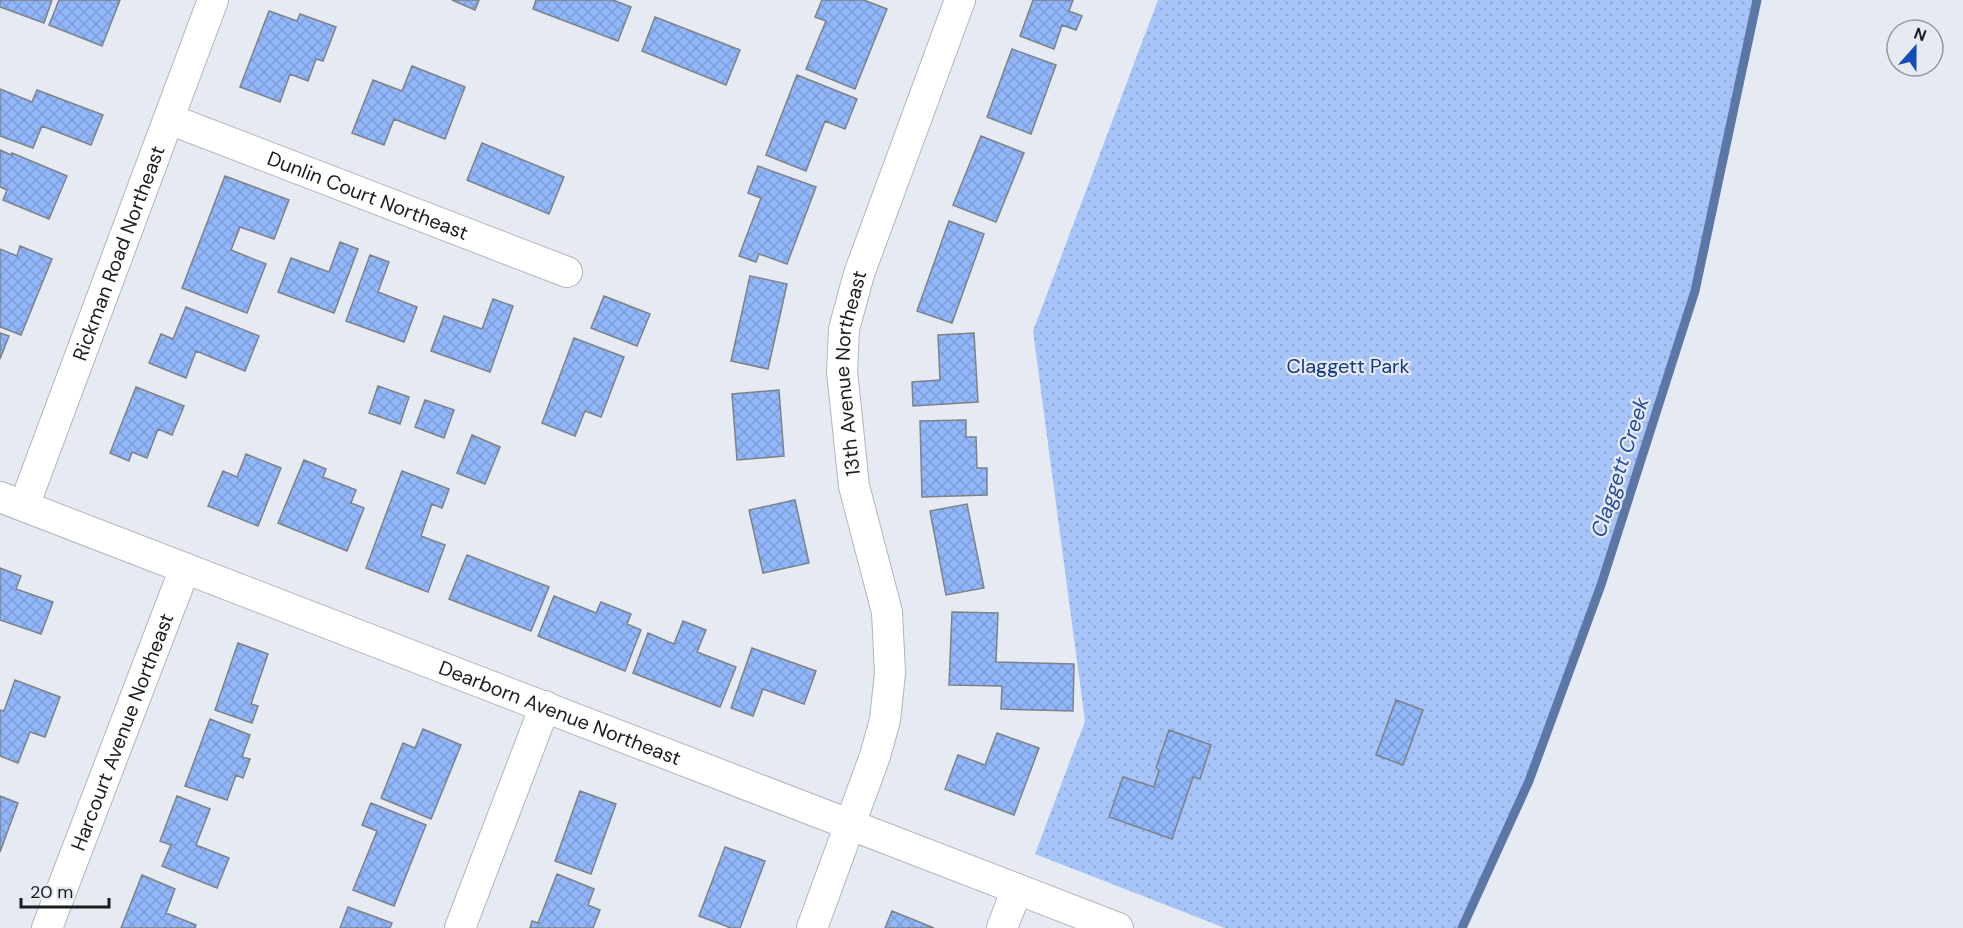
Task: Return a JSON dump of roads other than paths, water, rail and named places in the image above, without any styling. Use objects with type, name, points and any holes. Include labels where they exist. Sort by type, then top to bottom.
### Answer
[{"type":"street","name":"Rickman Road Northeast","points":[[12,502],[169,119],[213,0]]},
{"type":"street","name":"13th Avenue Northeast","points":[[812,928],[851,825],[885,720],[890,673],[887,612],[854,486],[842,371],[844,329],[859,274],[960,0]]},
{"type":"street","name":"Dunlin Court Northeast","points":[[169,119],[567,272]]},
{"type":"street","name":"Dearborn Avenue Northeast","points":[[12,502],[1118,928]]},
{"type":"street","name":"Harcourt Avenue Northeast","points":[[47,928],[184,568]]},
{"type":"street","points":[[460,928],[545,706]]},
{"type":"street","points":[[1002,928],[1017,889]]},
{"type":"waterway","name":"Claggett Creek","points":[[1462,928],[1529,781],[1601,585],[1695,291],[1757,0]]},
{"type":"park label","name":"Claggett Park","points":[[1348,366]]}]
